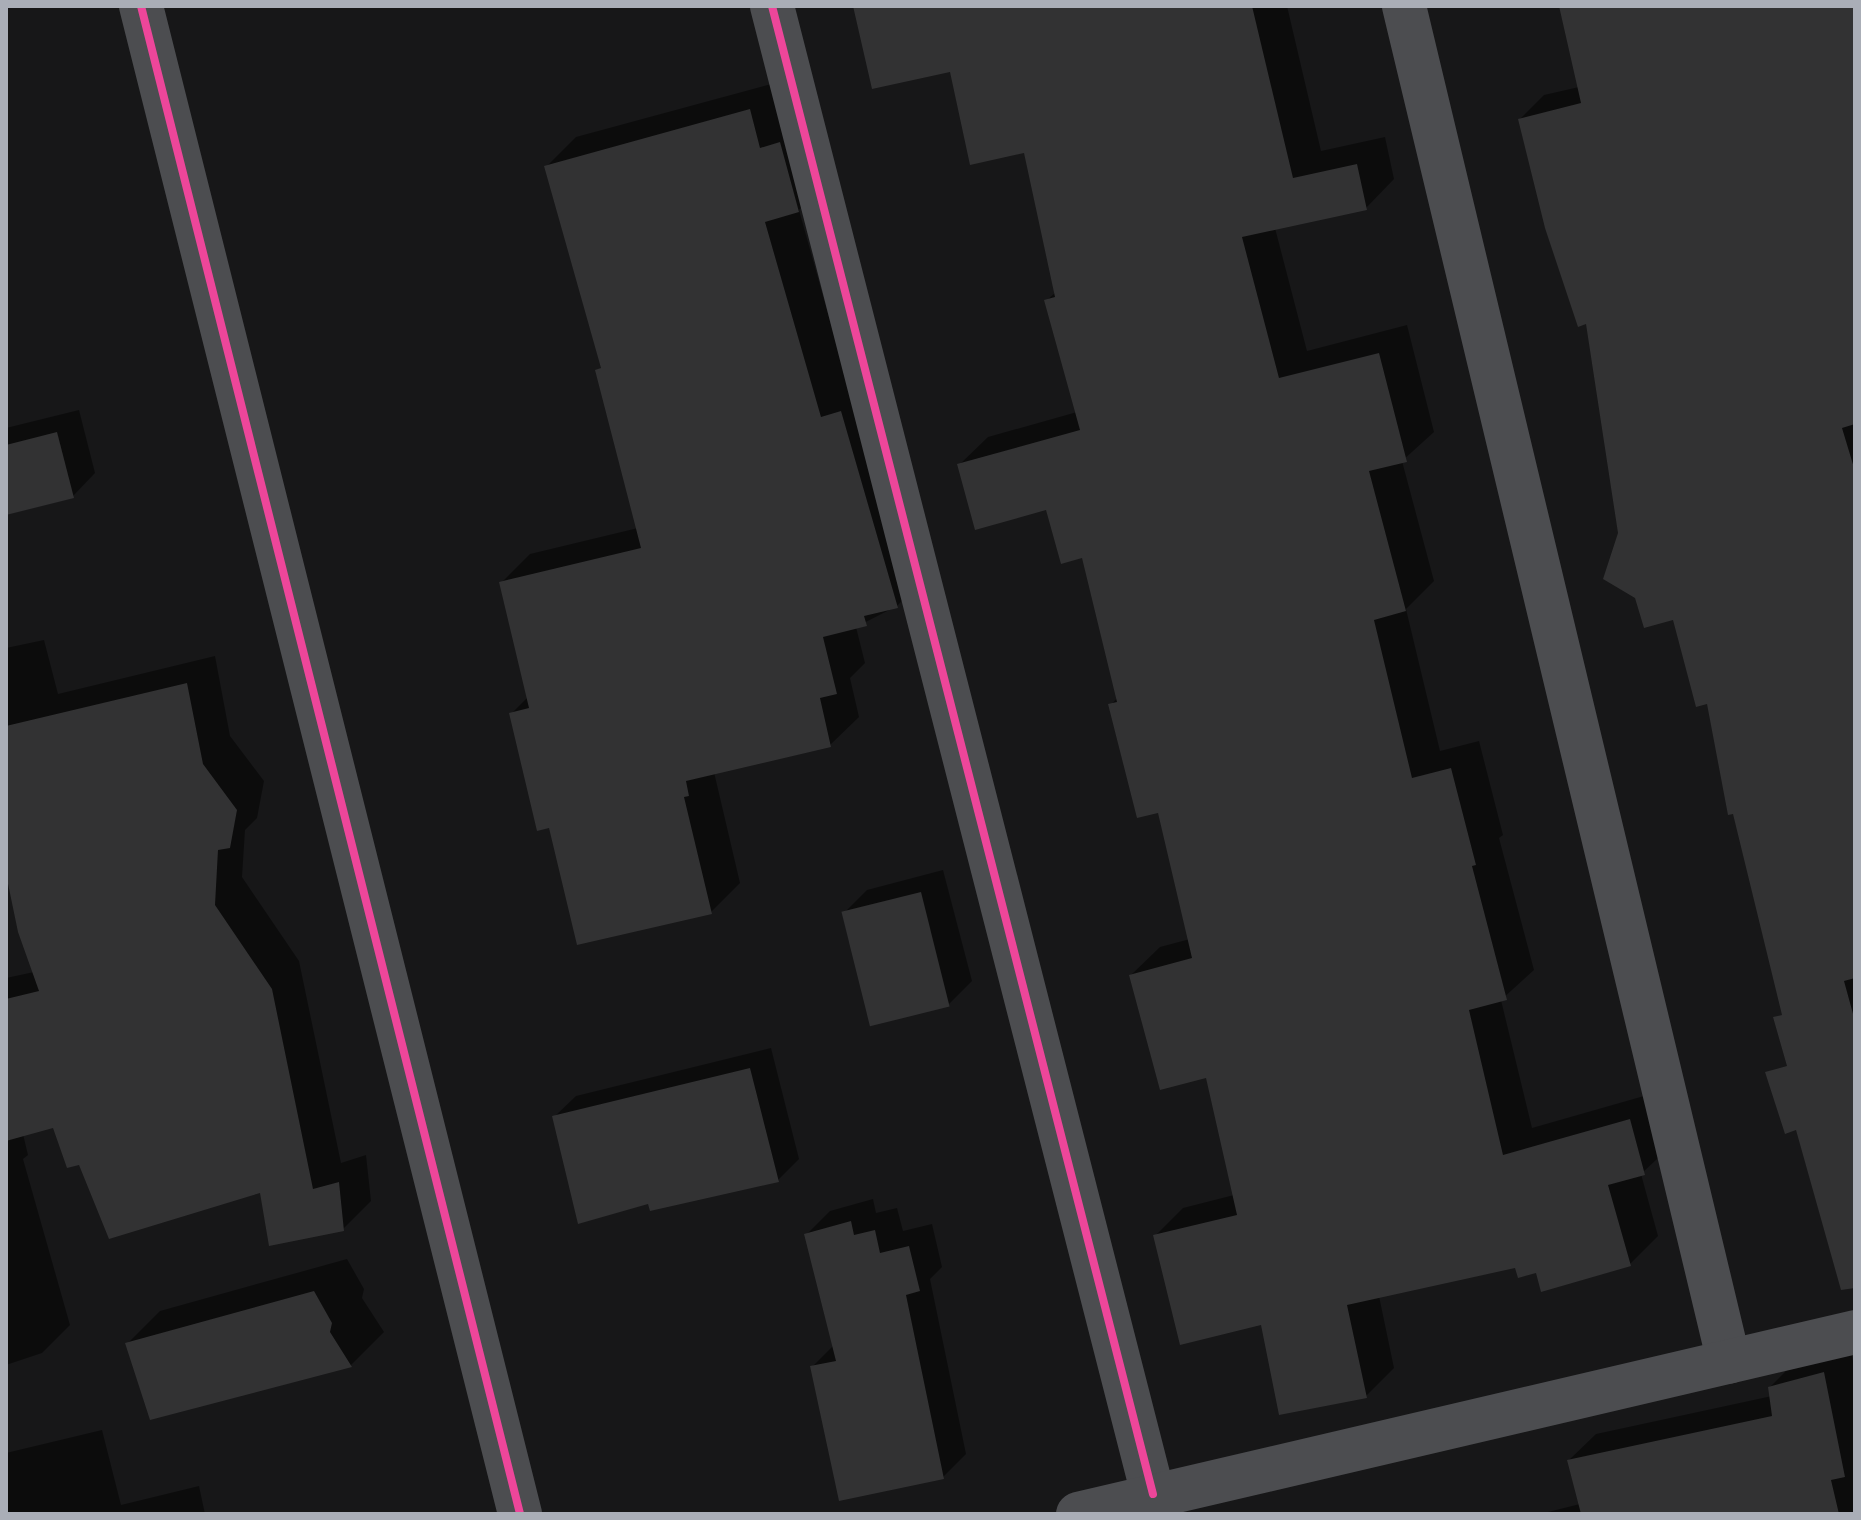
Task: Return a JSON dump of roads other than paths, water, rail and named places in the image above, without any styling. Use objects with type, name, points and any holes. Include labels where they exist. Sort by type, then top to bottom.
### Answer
[{"type":"street","points":[[141,6],[520,1514]]},
{"type":"street","points":[[772,6],[1153,1494]]},
{"type":"street","points":[[1404,6],[1729,1362]]},
{"type":"street","points":[[1078,1514],[1855,1332]]}]
